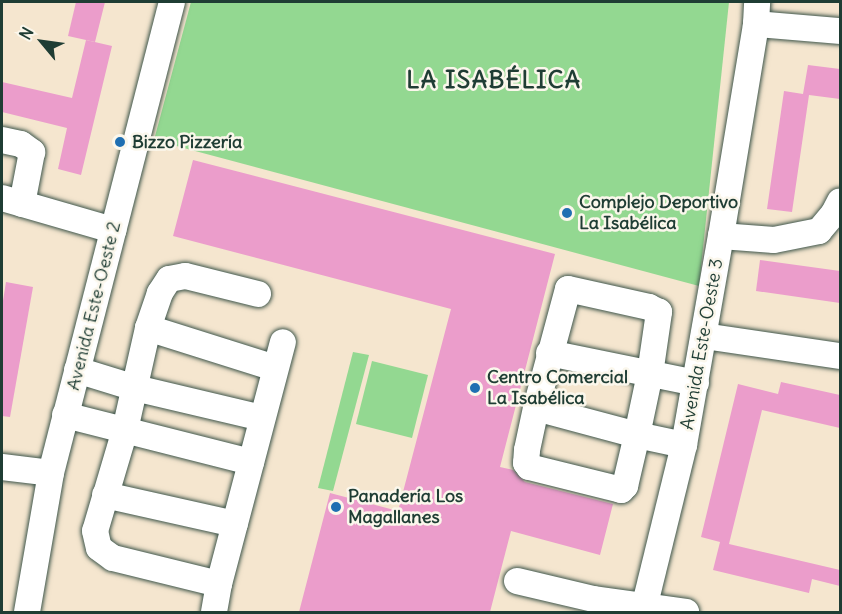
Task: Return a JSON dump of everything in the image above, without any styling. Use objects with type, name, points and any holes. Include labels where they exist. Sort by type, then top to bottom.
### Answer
[{"type":"street","name":"Avenida Este-Oeste 2","points":[[27,612],[51,472],[172,2]]},
{"type":"street","points":[[756,13],[840,31]]},
{"type":"street","name":"Avenida Este-Oeste 3","points":[[644,609],[684,445],[696,383],[756,13]]},
{"type":"street","points":[[2,140],[21,144],[32,152],[12,201],[113,230]]},
{"type":"street","points":[[721,236],[774,240],[819,231],[834,213],[840,201]]},
{"type":"street","points":[[219,584],[113,558],[99,548],[95,531],[125,430],[148,328],[160,293],[169,279],[185,276],[258,294]]},
{"type":"street","points":[[568,289],[649,307],[659,312],[650,374],[625,486],[621,490],[535,470],[526,464],[549,353],[568,289]]},
{"type":"street","points":[[148,328],[275,369]]},
{"type":"street","points":[[704,336],[840,356]]},
{"type":"street","points":[[214,612],[219,584],[283,342]]},
{"type":"street","points":[[549,353],[696,383]]},
{"type":"street","points":[[77,370],[135,388],[262,418]]},
{"type":"street","points":[[536,408],[684,445]]},
{"type":"street","points":[[66,415],[251,462]]},
{"type":"street","points":[[2,467],[51,472]]},
{"type":"street","points":[[105,495],[235,524]]},
{"type":"street","points":[[517,581],[592,606],[686,612]]},
{"type":"green space","name":"Complejo Deportivo La Isabélica","points":[[191,2],[729,2],[699,286],[154,140]]},
{"type":"green space","points":[[353,352],[369,355],[333,491],[318,488]]},
{"type":"green space","points":[[372,361],[428,375],[412,438],[356,424]]},
{"type":"building","points":[[76,2],[105,2],[95,42],[68,36]]},
{"type":"building","points":[[86,40],[112,46],[81,175],[58,169],[67,128],[2,112],[2,82],[72,98]]},
{"type":"building","points":[[808,65],[840,69],[840,99],[809,95],[792,212],[767,209],[784,91],[803,94]]},
{"type":"building","name":"Centro Comercial La Isabélica","points":[[193,160],[555,254],[500,467],[513,470],[525,482],[613,504],[600,555],[511,531],[490,612],[299,612],[330,493],[398,511],[451,309],[173,236]]},
{"type":"building","points":[[760,260],[840,271],[840,303],[756,291]]},
{"type":"building","points":[[6,282],[33,287],[10,417],[2,416],[2,307]]},
{"type":"building","points":[[781,382],[840,395],[840,428],[762,410],[729,544],[840,570],[840,586],[812,579],[809,593],[713,570],[720,542],[701,537],[738,384],[778,394]]},
{"type":"place","name":"Bizzo Pizzería","points":[[120,142]]},
{"type":"place","name":"Complejo Deportivo La Isabélica","points":[[567,213]]},
{"type":"place","name":"Centro Comercial La Isabélica","points":[[475,388]]},
{"type":"place","name":"Panadería Los Magallanes","points":[[336,507]]},
{"type":"district","name":"LA ISABÉLICA","points":[[494,80]]}]
